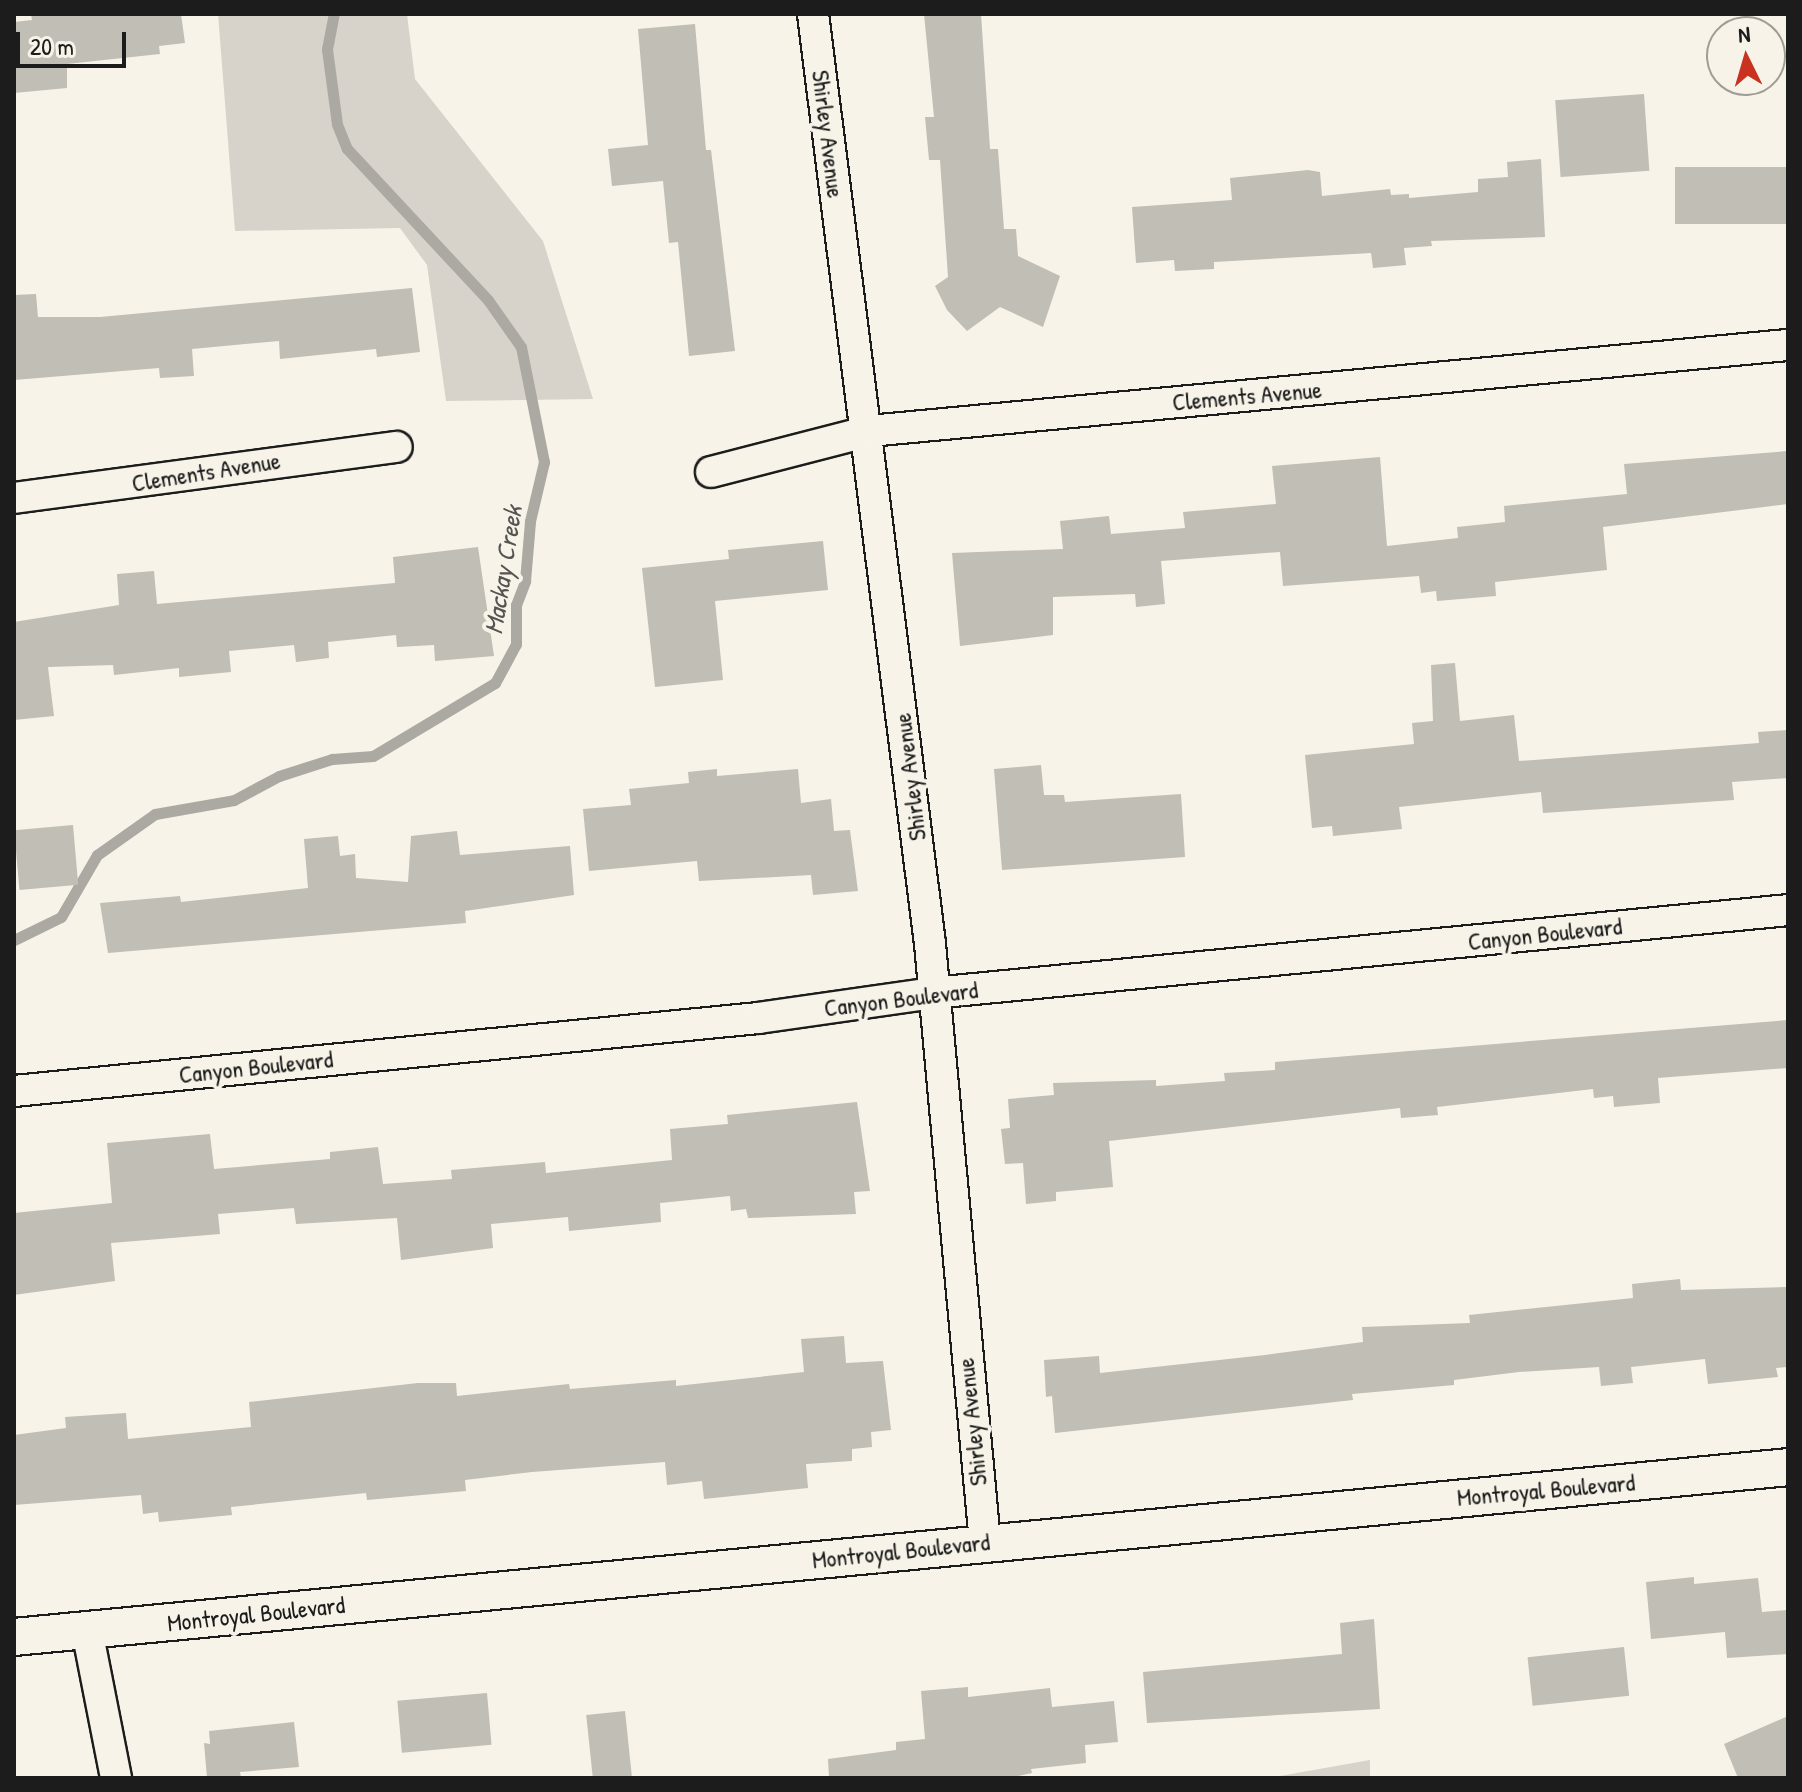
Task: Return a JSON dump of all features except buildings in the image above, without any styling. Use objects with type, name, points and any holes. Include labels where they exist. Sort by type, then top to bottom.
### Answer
[{"type":"street","name":"Shirley Avenue","points":[[813,14],[853,345],[869,431],[933,993],[985,1543]]},
{"type":"street","name":"Clements Avenue","points":[[711,472],[869,431],[1788,345]]},
{"type":"street","name":"Clements Avenue","points":[[14,498],[397,447]]},
{"type":"street","name":"Canyon Boulevard","points":[[14,1091],[758,1018],[933,993],[1788,910]]},
{"type":"street","name":"Montroyal Boulevard","points":[[14,1637],[1788,1467]]},
{"type":"street","points":[[87,1630],[116,1778]]},
{"type":"shaded area","points":[[218,14],[407,14],[415,79],[543,241],[593,399],[446,401],[427,265],[400,228],[235,231]]},
{"type":"shaded area","points":[[1370,1760],[1370,1778],[1268,1778]]},
{"type":"waterway","name":"Mackay Creek","points":[[14,940],[61,917],[97,855],[155,814],[234,800],[279,776],[332,759],[373,756],[495,683],[516,644],[516,605],[525,581],[530,521],[544,462],[521,347],[488,300],[347,149],[337,124],[327,49],[334,14]]}]
